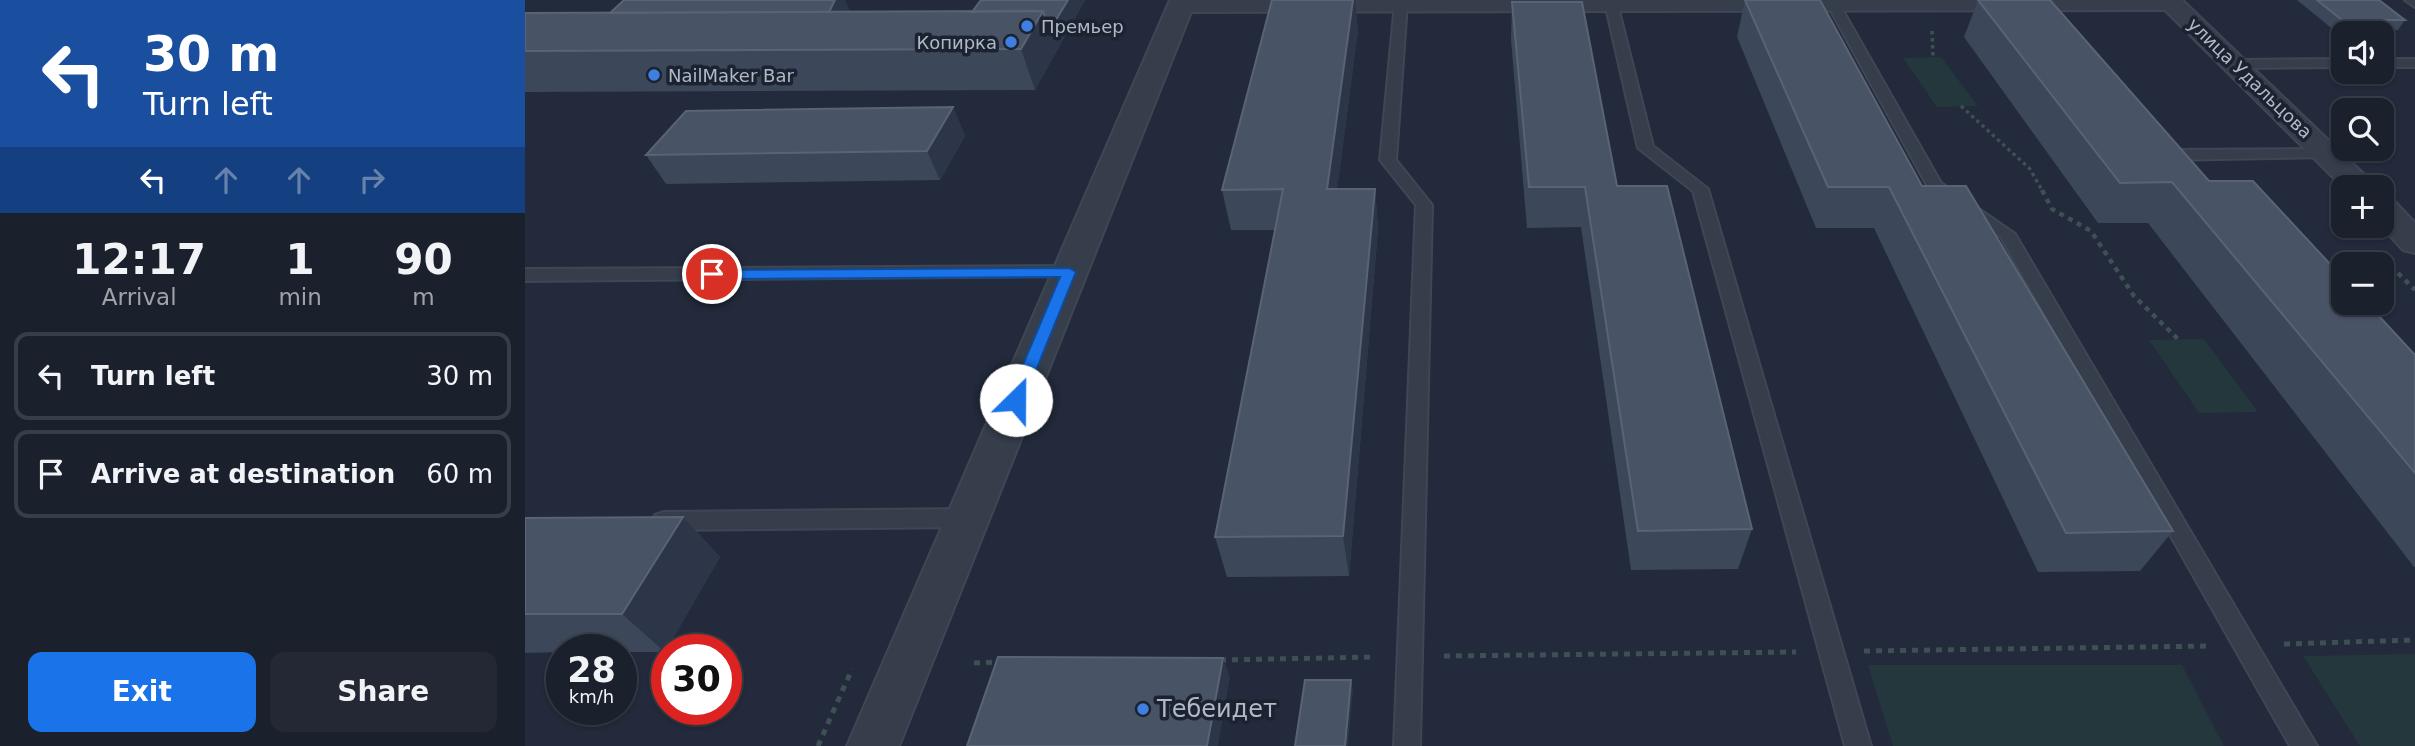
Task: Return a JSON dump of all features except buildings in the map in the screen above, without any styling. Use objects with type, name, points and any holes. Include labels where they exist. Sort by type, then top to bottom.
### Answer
[{"type":"street","points":[[873,746],[1182,2],[2169,1]]},
{"type":"street","name":"улица Удальцова","points":[[2169,1],[2349,175]]},
{"type":"street","points":[[2394,220],[2415,242]]},
{"type":"lane","points":[[1832,2],[1935,186],[2007,234],[2304,746]]},
{"type":"lane","points":[[2033,2],[2051,23]]},
{"type":"lane","points":[[1401,3],[1388,160],[1424,205],[1407,746]]},
{"type":"lane","points":[[1611,3],[1646,148],[1700,189],[1858,746]]},
{"type":"lane","points":[[2235,64],[2331,63]]},
{"type":"lane","points":[[2394,63],[2415,63]]},
{"type":"lane","points":[[2155,146],[2164,156],[2329,155]]},
{"type":"lane","points":[[525,275],[1069,272]]},
{"type":"lane","points":[[647,521],[967,518]]},
{"type":"path","points":[[1961,106],[2030,170],[2052,209],[2091,231],[2134,296],[2179,340]]},
{"type":"path","points":[[1430,657],[2246,646],[2415,640]]},
{"type":"path","points":[[1209,660],[1389,657]]},
{"type":"path","points":[[974,663],[1016,662]]},
{"type":"green space","points":[[1941,57],[1978,106],[1937,107],[1903,58]]},
{"type":"green space","points":[[2204,339],[2258,412],[2199,413],[2149,340]]},
{"type":"green space","points":[[2415,654],[2415,746],[2360,746],[2303,656]]},
{"type":"green space","points":[[1868,665],[2182,665],[2224,746],[1893,746]]},
{"type":"place","name":"Премьер","points":[[1027,26]]},
{"type":"place","name":"Копирка","points":[[1011,42]]},
{"type":"place","name":"NailMaker Bar","points":[[654,75]]},
{"type":"place","name":"Тебеидет","points":[[1143,709]]},
{"type":"route","points":[[712,274],[1069,272],[1016,400]]}]
